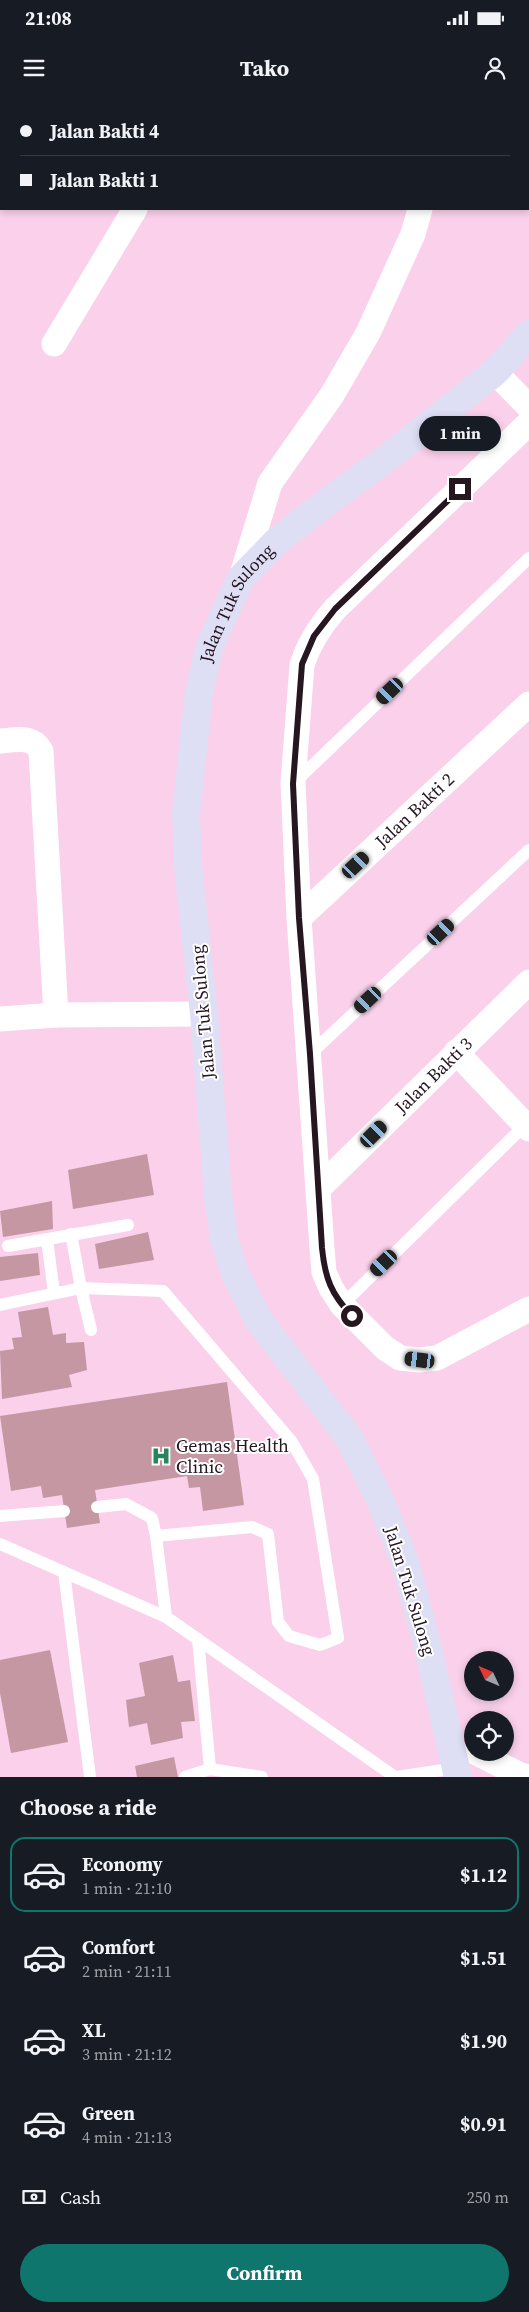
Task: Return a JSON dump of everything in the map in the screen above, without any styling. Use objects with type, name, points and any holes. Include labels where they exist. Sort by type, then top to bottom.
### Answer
[{"type":"street","points":[[54,344],[135,210]]},
{"type":"street","points":[[241,578],[270,483],[332,395],[368,333],[413,234],[420,210]]},
{"type":"street","name":"Jalan Tuk Sulong","points":[[465,1762],[448,1738],[427,1644],[404,1559],[381,1502],[349,1438],[258,1319],[235,1273],[224,1239],[218,1195],[204,1014],[188,866],[186,813],[199,693],[210,648],[241,578],[276,542],[390,456],[495,372],[529,334]]},
{"type":"street","points":[[495,372],[529,407]]},
{"type":"street","points":[[529,422],[335,609],[321,625],[307,648],[302,664],[293,784],[299,918],[310,1054],[320,1228],[324,1272],[331,1288],[342,1305],[385,1348],[400,1358],[420,1360],[437,1358],[529,1308]]},
{"type":"street","name":"Jalan Bakti 2","points":[[299,918],[529,704]]},
{"type":"street","points":[[0,741],[32,741],[41,751],[56,1015]]},
{"type":"street","name":"Jalan Bakti 3","points":[[318,1189],[529,982]]},
{"type":"street","points":[[0,1019],[56,1015],[204,1014]]},
{"type":"street","points":[[456,1052],[527,1127]]},
{"type":"street","points":[[465,1762],[528,1777]]},
{"type":"lane","points":[[293,784],[529,558]]},
{"type":"lane","points":[[310,1054],[529,850]]},
{"type":"lane","points":[[342,1305],[527,1127]]},
{"type":"lane","points":[[8,1246],[128,1224]]},
{"type":"lane","points":[[72,1234],[81,1288],[91,1330]]},
{"type":"lane","points":[[47,1239],[54,1293]]},
{"type":"lane","points":[[0,1305],[81,1288],[163,1291],[292,1442],[314,1479],[338,1638],[320,1645],[288,1636],[278,1622],[268,1534],[252,1527],[156,1536]]},
{"type":"lane","points":[[97,1507],[126,1504],[152,1518],[166,1616]]},
{"type":"lane","points":[[0,1516],[64,1511]]},
{"type":"lane","points":[[0,1544],[166,1616],[396,1777],[465,1762]]},
{"type":"lane","points":[[64,1572],[90,1777]]},
{"type":"lane","points":[[198,1639],[210,1770]]},
{"type":"lane","points":[[185,1777],[210,1770],[262,1777]]},
{"type":"building","points":[[147,1154],[154,1195],[73,1209],[68,1170]]},
{"type":"building","points":[[52,1201],[53,1229],[3,1237],[0,1211]]},
{"type":"building","points":[[148,1232],[154,1260],[99,1269],[95,1244]]},
{"type":"building","points":[[38,1253],[40,1275],[0,1281],[0,1257]]},
{"type":"building","points":[[48,1307],[53,1335],[66,1333],[66,1343],[84,1342],[87,1370],[69,1375],[72,1387],[2,1399],[0,1351],[14,1349],[12,1338],[22,1337],[18,1312]]},
{"type":"building","points":[[227,1382],[244,1505],[203,1511],[200,1487],[189,1488],[187,1476],[95,1490],[100,1523],[67,1528],[62,1495],[43,1498],[41,1486],[11,1491],[0,1416]]},
{"type":"building","points":[[50,1650],[68,1742],[11,1753],[0,1693],[0,1660]]},
{"type":"building","points":[[173,1655],[178,1682],[190,1680],[195,1721],[181,1722],[183,1738],[151,1745],[147,1723],[129,1727],[126,1700],[145,1696],[139,1663]]},
{"type":"building","points":[[174,1757],[178,1777],[137,1777],[135,1766]]},
{"type":"place","name":"Gemas Health Clinic","points":[[161,1456]]},
{"type":"route","points":[[352,1316],[331,1288],[324,1272],[322,1248],[310,1054],[299,918],[293,784],[302,664],[307,648],[314,636],[335,609],[460,489]]}]
